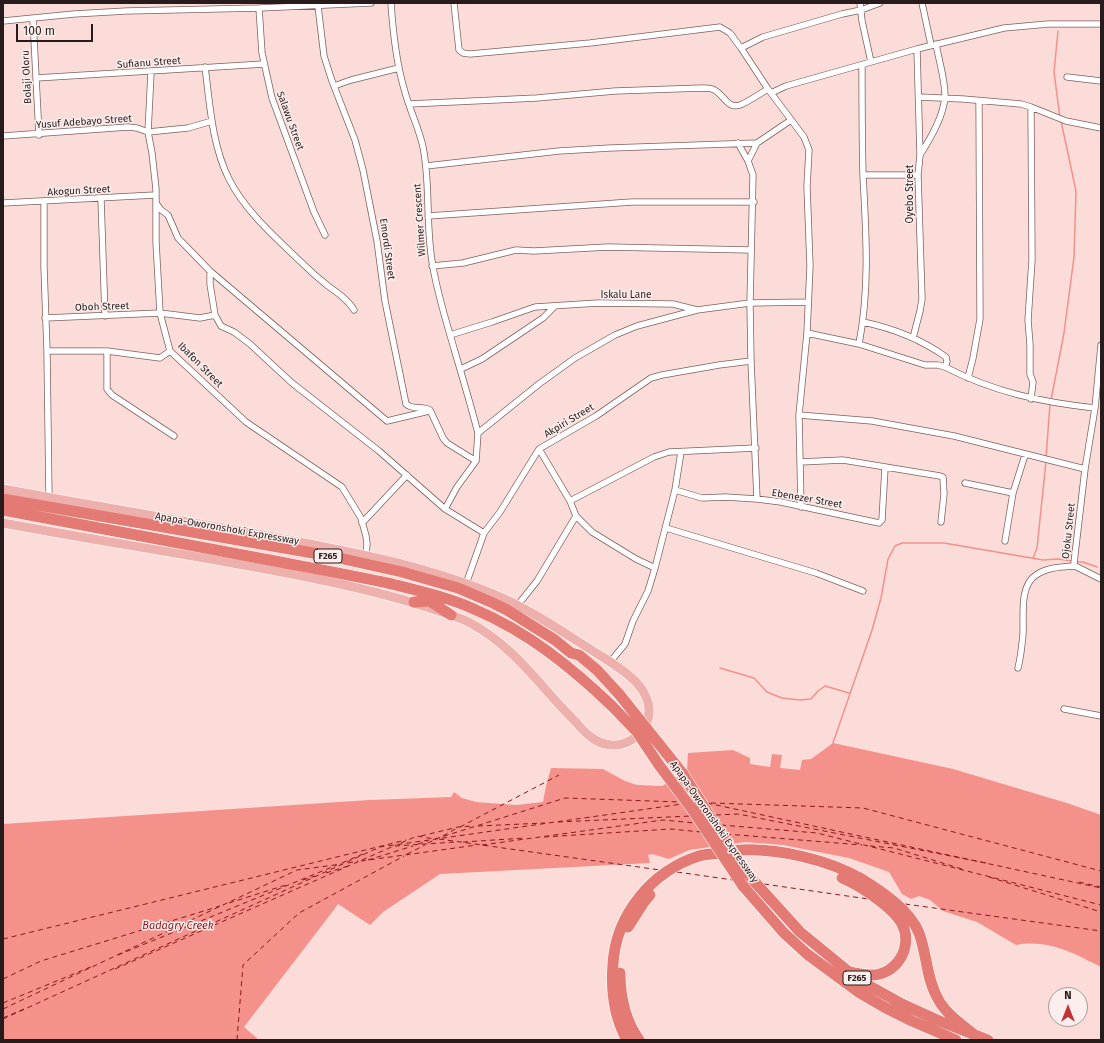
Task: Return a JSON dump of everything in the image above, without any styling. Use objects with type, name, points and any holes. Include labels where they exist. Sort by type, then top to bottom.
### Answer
[{"type":"highway","name":"Apapa-Oworonshoki Expressway","points":[[3,499],[403,568],[441,579],[493,603],[537,628],[572,653],[579,655],[597,670],[620,694],[683,774],[736,858],[800,932],[866,984],[902,1004],[983,1038]]},
{"type":"highway","name":"Apapa-Oworonshoki Expressway","points":[[3,510],[315,568],[415,590],[458,602],[506,624],[537,643],[580,676],[637,732],[659,765],[692,809],[743,886],[784,933],[807,954],[855,990],[912,1021],[956,1040]]},
{"type":"highway","points":[[403,568],[419,574],[441,579]]},
{"type":"highway","points":[[415,590],[451,615]]},
{"type":"highway","points":[[414,602],[443,600],[458,602]]},
{"type":"highway","points":[[627,1040],[620,1026],[617,1014],[612,990],[612,970],[618,934],[632,906],[646,888],[663,874],[681,863],[700,855],[741,850],[770,851],[802,856],[830,865],[860,878],[889,898],[904,911],[914,923],[919,934],[931,982],[937,998],[956,1020],[983,1038]]},
{"type":"highway","points":[[639,1040],[634,1033],[624,1011],[620,987],[621,951],[626,932],[633,918],[644,902],[655,890],[671,877],[701,863],[747,856],[767,857],[795,862],[819,869],[849,881],[878,900],[895,914],[902,924],[906,934],[906,946],[903,954],[891,970],[870,975],[849,972]]},
{"type":"main road","name":"Apapa-Oworonshoki Expressway","points":[[3,489],[329,547],[366,555],[403,568]]},
{"type":"main road","name":"Apapa-Oworonshoki Expressway","points":[[3,523],[265,569],[378,592],[414,602],[471,623],[492,637],[517,657],[591,738],[603,743],[615,745],[623,744],[644,730],[649,712],[648,701],[639,686],[631,677],[610,662],[517,606],[497,596],[466,584],[441,579]]},
{"type":"street","points":[[3,21],[126,11],[259,8],[371,3]]},
{"type":"street","name":"Wilmer Crescent","points":[[391,3],[395,48],[399,68],[409,104],[419,129],[426,166],[429,244],[432,266],[439,300],[461,369],[478,433],[476,461]]},
{"type":"street","points":[[454,3],[459,50],[463,53],[590,43],[715,27],[726,29],[741,48],[769,91],[804,137],[809,150],[807,186],[810,266],[807,302],[807,332],[799,415],[801,507]]},
{"type":"street","points":[[860,3],[871,62]]},
{"type":"street","points":[[741,48],[763,37],[861,10],[880,3]]},
{"type":"street","points":[[920,156],[934,131],[945,98],[944,84],[922,3]]},
{"type":"street","name":"Emordi Street","points":[[318,6],[324,56],[355,140],[363,170],[376,234],[385,301],[406,404],[410,407],[430,410]]},
{"type":"street","name":"Salawu Street","points":[[259,8],[264,64],[272,98],[278,118],[314,212],[325,235]]},
{"type":"street","name":"Bolaji Oloru","points":[[33,19],[39,135]]},
{"type":"street","points":[[409,104],[537,98],[614,91],[702,88],[716,91],[730,104],[735,106],[769,91],[786,86],[862,66],[917,49],[1004,28],[1048,24],[1101,24]]},
{"type":"street","name":"Oyebo Street","points":[[913,338],[922,299],[918,175],[920,156],[917,49]]},
{"type":"street","name":"Sufianu Street","points":[[36,78],[264,64]]},
{"type":"street","points":[[859,344],[863,322],[867,263],[867,230],[863,175],[862,66]]},
{"type":"street","points":[[205,67],[212,121],[218,151],[230,180],[244,202],[283,245],[313,274],[344,298],[354,310]]},
{"type":"street","points":[[334,86],[351,80],[399,68]]},
{"type":"street","name":"Ibafon Street","points":[[151,72],[148,132],[154,168],[160,313],[170,351],[246,422],[342,487],[361,518],[367,544],[366,555]]},
{"type":"street","points":[[1067,77],[1101,81]]},
{"type":"street","points":[[919,97],[1021,104],[1066,121],[1101,128]]},
{"type":"street","points":[[968,378],[980,319],[979,101]]},
{"type":"street","points":[[1031,107],[1032,260],[1028,320],[1030,374],[1033,382],[1031,399]]},
{"type":"street","points":[[748,161],[757,143],[791,120]]},
{"type":"street","name":"Yusuf Adebayo Street","points":[[3,136],[39,135],[128,127],[137,128],[148,132],[188,128],[212,121]]},
{"type":"street","points":[[738,143],[748,161],[753,175],[754,202],[750,304],[757,499]]},
{"type":"street","points":[[426,166],[559,151],[757,143]]},
{"type":"street","points":[[863,175],[918,175]]},
{"type":"street","name":"Akogun Street","points":[[3,204],[155,195]]},
{"type":"street","points":[[101,199],[105,316]]},
{"type":"street","points":[[44,201],[49,498]]},
{"type":"street","points":[[428,216],[632,202],[754,202]]},
{"type":"street","points":[[156,203],[161,210],[168,215],[178,238],[210,271],[388,422],[430,410],[443,438],[447,443],[476,461],[456,487],[445,509]]},
{"type":"street","points":[[432,266],[463,263],[516,250],[534,251],[608,247],[751,250]]},
{"type":"street","points":[[210,271],[210,284],[215,316],[221,326],[234,332],[250,344],[292,383],[379,450],[445,509],[484,534]]},
{"type":"street","points":[[478,433],[539,384],[575,358],[615,335],[637,326],[697,310],[750,304],[807,302]]},
{"type":"street","name":"Iskalu Lane","points":[[450,335],[531,308],[592,304],[673,304],[697,310]]},
{"type":"street","points":[[461,369],[482,359],[543,318],[555,306]]},
{"type":"street","name":"Oboh Street","points":[[45,318],[160,313],[200,318],[215,316]]},
{"type":"street","points":[[863,322],[881,326],[913,338],[935,349],[946,357],[947,362],[945,367]]},
{"type":"street","points":[[807,332],[859,344],[925,365],[938,365],[945,367],[988,387],[1031,399],[1095,408]]},
{"type":"street","name":"Ojoku Street","points":[[1101,345],[1099,389],[1085,469],[1075,562],[1101,579]]},
{"type":"street","points":[[47,351],[107,351],[160,358],[170,351]]},
{"type":"street","points":[[107,351],[107,389],[112,395],[174,436]]},
{"type":"street","name":"Akpiri Street","points":[[466,584],[484,534],[500,512],[539,449],[596,416],[651,378],[719,365],[751,362]]},
{"type":"street","points":[[799,415],[872,421],[954,436],[1085,469]]},
{"type":"street","points":[[570,501],[654,458],[669,452],[756,448]]},
{"type":"street","points":[[539,449],[570,501],[576,516],[592,532],[636,560],[655,568]]},
{"type":"street","points":[[610,662],[625,644],[633,621],[648,591],[676,490],[681,452]]},
{"type":"street","points":[[1005,541],[1014,493],[1025,455]]},
{"type":"street","points":[[800,462],[842,460],[943,477],[944,494],[941,522]]},
{"type":"street","name":"Ebenezer Street","points":[[676,490],[702,498],[757,499],[781,502],[879,523],[882,520],[885,468]]},
{"type":"street","points":[[362,523],[407,475]]},
{"type":"street","points":[[965,483],[1014,493]]},
{"type":"street","points":[[517,606],[537,581],[576,516]]},
{"type":"street","points":[[666,528],[816,573],[863,591]]},
{"type":"street","points":[[1018,668],[1022,644],[1025,595],[1028,583],[1036,575],[1048,569],[1061,567],[1075,562]]},
{"type":"street","points":[[1064,709],[1101,716]]},
{"type":"water","name":"Badagry Creek","points":[[833,743],[953,769],[1070,804],[1101,815],[1101,967],[1060,948],[1039,944],[1016,945],[977,922],[943,911],[930,900],[919,896],[911,899],[902,894],[889,872],[849,858],[783,845],[745,842],[689,850],[669,859],[652,854],[648,855],[650,863],[440,874],[383,912],[370,925],[338,904],[244,1027],[259,1040],[3,1040],[3,824],[370,800],[451,797],[454,792],[462,798],[476,802],[516,805],[543,802],[551,768],[603,769],[625,781],[637,785],[662,786],[687,771],[688,753],[733,750],[750,758],[750,764],[770,767],[772,754],[782,755],[780,768],[800,770],[802,760],[811,759]]},
{"type":"waterway","points":[[1058,31],[1054,72],[1060,118]]},
{"type":"waterway","points":[[1051,400],[1064,333],[1074,257],[1076,191],[1061,121]]},
{"type":"waterway","points":[[1046,458],[1050,404]]},
{"type":"waterway","points":[[1033,558],[1037,548],[1046,461]]},
{"type":"waterway","points":[[833,743],[872,630],[881,598],[888,559],[895,546],[902,543],[944,543],[1043,560],[1058,559],[1072,561]]},
{"type":"waterway","points":[[1076,562],[1083,562],[1097,567]]},
{"type":"waterway","points":[[720,668],[754,678],[767,692],[782,698],[800,700],[811,699],[825,686],[849,693]]},
{"type":"ferry route","points":[[460,827],[559,775]]},
{"type":"ferry route","points":[[435,839],[565,798],[680,802]]},
{"type":"ferry route","points":[[707,803],[1101,888]]},
{"type":"ferry route","points":[[711,803],[863,808],[1101,871]]},
{"type":"ferry route","points":[[3,1019],[380,847],[682,804]]},
{"type":"ferry route","points":[[716,815],[738,814],[986,863]]},
{"type":"ferry route","points":[[558,822],[691,816]]},
{"type":"ferry route","points":[[482,845],[663,820],[695,823]]},
{"type":"ferry route","points":[[478,826],[545,823]]},
{"type":"ferry route","points":[[721,825],[817,833],[1101,905]]},
{"type":"ferry route","points":[[421,836],[458,827],[473,826]]},
{"type":"ferry route","points":[[443,836],[457,828]]},
{"type":"ferry route","points":[[544,837],[671,829],[701,832]]},
{"type":"ferry route","points":[[726,834],[862,845]]},
{"type":"ferry route","points":[[401,843],[417,836],[434,839]]},
{"type":"ferry route","points":[[463,842],[525,838]]},
{"type":"ferry route","points":[[439,839],[660,870]]},
{"type":"ferry route","points":[[3,939],[406,840]]},
{"type":"ferry route","points":[[428,843],[434,840]]},
{"type":"ferry route","points":[[418,844],[428,841]]},
{"type":"ferry route","points":[[395,846],[455,842]]},
{"type":"ferry route","points":[[115,969],[396,845]]},
{"type":"ferry route","points":[[407,854],[425,845]]},
{"type":"ferry route","points":[[361,861],[477,845]]},
{"type":"ferry route","points":[[368,860],[413,846]]},
{"type":"ferry route","points":[[870,846],[894,848],[965,870]]},
{"type":"ferry route","points":[[342,863],[363,854]]},
{"type":"ferry route","points":[[237,1040],[243,965],[299,913],[404,856]]},
{"type":"ferry route","points":[[348,863],[358,861]]},
{"type":"ferry route","points":[[3,1009],[297,870],[342,864]]},
{"type":"ferry route","points":[[118,955],[337,865]]},
{"type":"ferry route","points":[[326,873],[348,866]]},
{"type":"ferry route","points":[[677,872],[733,880]]},
{"type":"ferry route","points":[[303,880],[315,876]]},
{"type":"ferry route","points":[[989,877],[1101,912]]},
{"type":"ferry route","points":[[1079,882],[1101,887]]},
{"type":"ferry route","points":[[229,903],[289,884]]},
{"type":"ferry route","points":[[764,884],[868,899]]},
{"type":"ferry route","points":[[905,904],[1101,931]]},
{"type":"ferry route","points":[[3,979],[41,961],[220,906]]},
{"type":"ferry route","points":[[3,1003],[93,966]]},
{"type":"ferry route","points":[[3,1018],[24,1009]]}]
